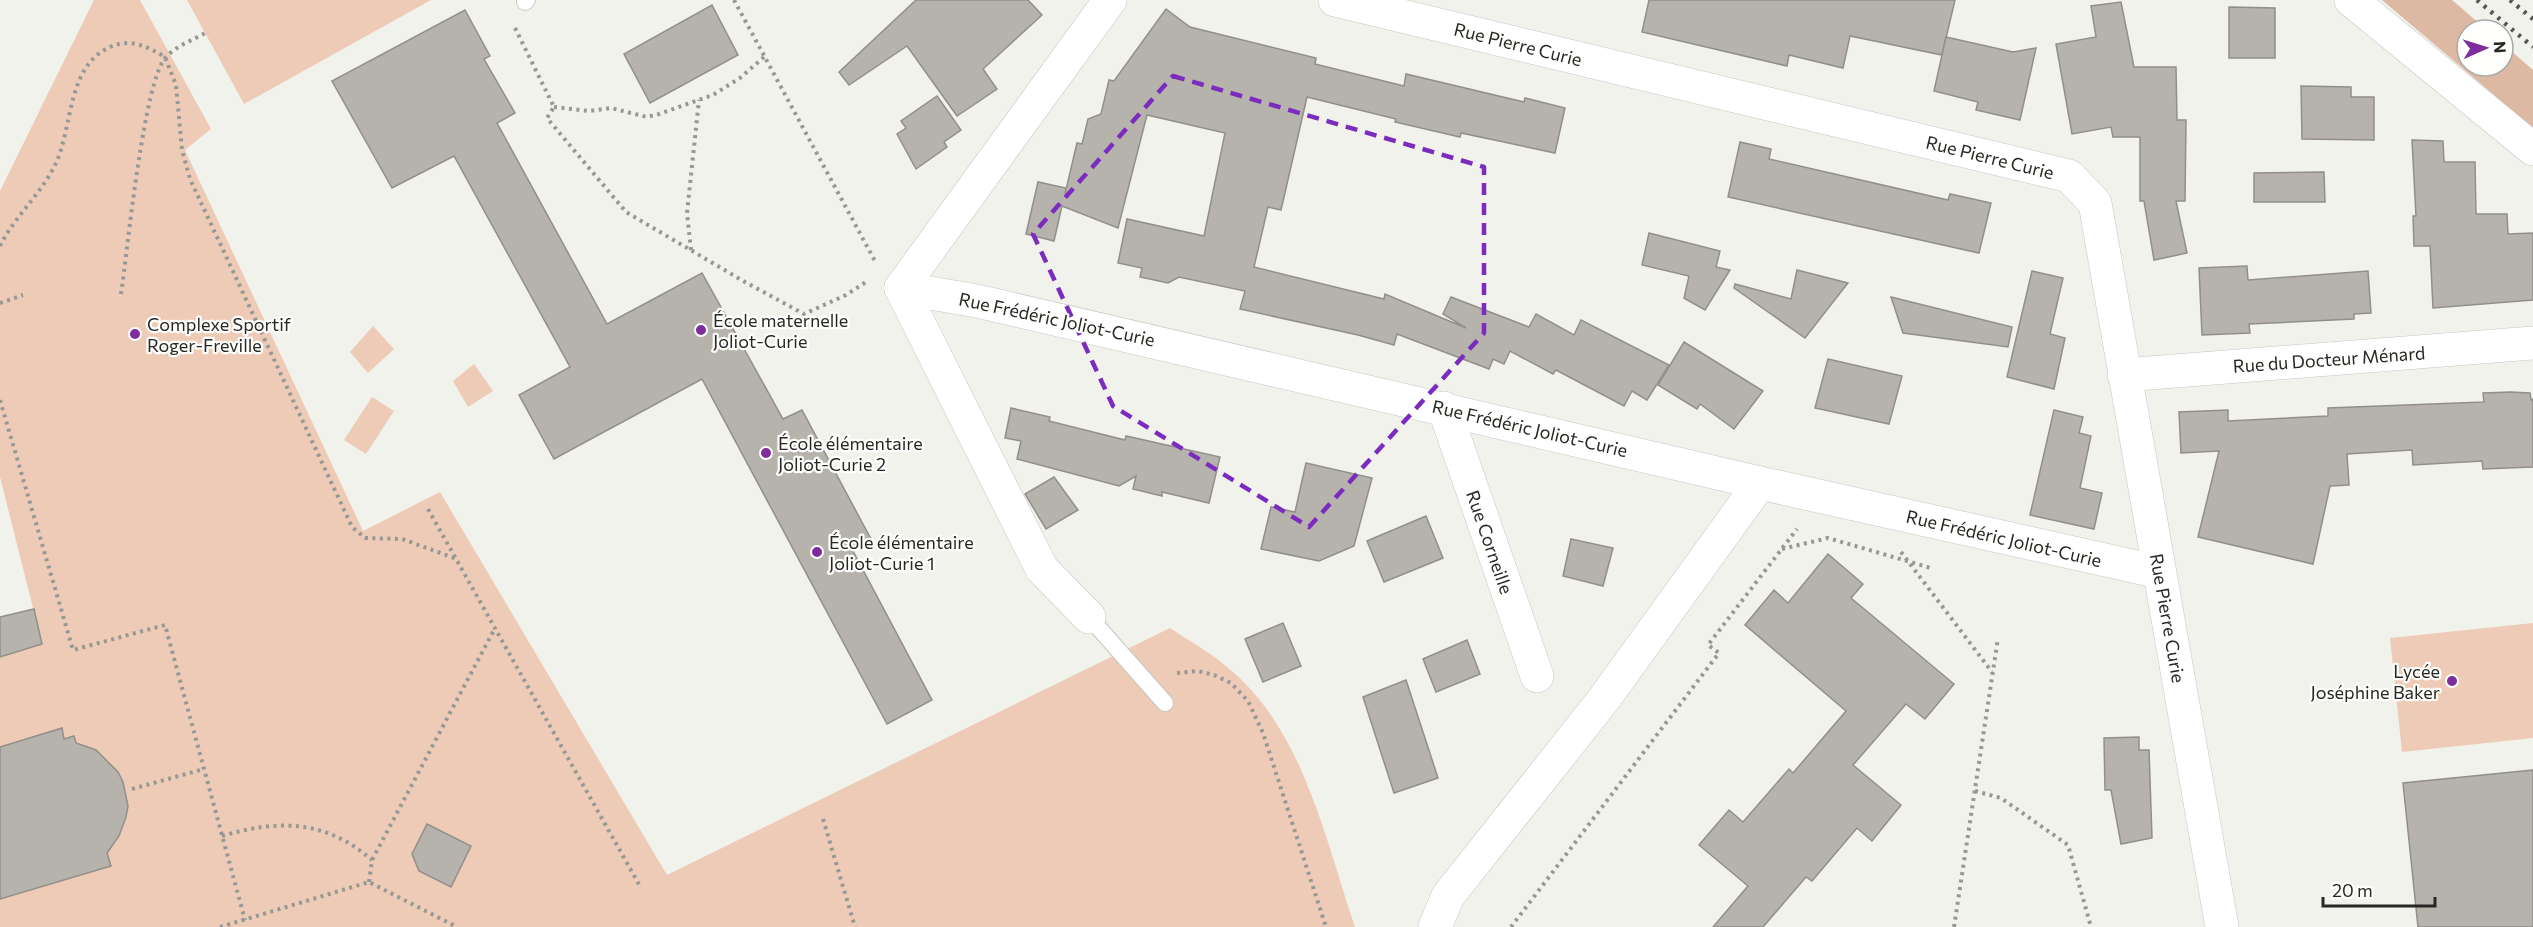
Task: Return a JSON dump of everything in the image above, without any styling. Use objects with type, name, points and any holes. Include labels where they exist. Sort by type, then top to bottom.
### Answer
[{"type":"street","points":[[1089,617],[1042,569],[891,280],[1110,0]]},
{"type":"street","name":"Rue Pierre Curie","points":[[1335,0],[2069,176],[2095,203],[2222,927]]},
{"type":"street","points":[[2351,0],[2533,149]]},
{"type":"street","name":"Rue Frédéric Joliot-Curie","points":[[891,280],[1760,483],[2159,572]]},
{"type":"street","name":"Rue du Docteur Ménard","points":[[2124,375],[2533,344]]},
{"type":"street","name":"Rue Corneille","points":[[1444,408],[1537,676]]},
{"type":"street","points":[[1435,927],[1448,896],[1604,699],[1760,483]]},
{"type":"lane","points":[[1089,617],[1165,703]]},
{"type":"path","points":[[554,107],[547,118],[626,212],[804,314],[846,295],[891,280],[734,0]]},
{"type":"path","points":[[526,1],[515,29],[554,107]]},
{"type":"path","points":[[121,294],[144,129],[153,88],[165,57],[205,33]]},
{"type":"path","points":[[0,246],[57,161],[78,86],[88,62],[99,52],[127,43],[139,43],[165,57],[179,102],[182,150],[190,179],[352,527],[365,538],[402,539],[457,559]]},
{"type":"path","points":[[554,107],[589,111],[611,108],[646,117],[713,95],[740,78],[764,57]]},
{"type":"path","points":[[691,250],[687,213],[699,100]]},
{"type":"path","points":[[0,303],[23,295]]},
{"type":"path","points":[[0,399],[73,650],[165,625],[245,920]]},
{"type":"path","points":[[1511,927],[1719,653],[1708,645],[1782,550],[1820,496]]},
{"type":"path","points":[[1869,507],[1993,673]]},
{"type":"path","points":[[428,509],[641,888]]},
{"type":"path","points":[[1782,550],[1828,538],[1931,568]]},
{"type":"path","points":[[369,882],[372,860],[495,627]]},
{"type":"path","points":[[1954,927],[1998,638]]},
{"type":"path","points":[[1144,680],[1198,671],[1214,675],[1230,683],[1248,701],[1263,733],[1326,927]]},
{"type":"path","points":[[132,789],[204,769]]},
{"type":"path","points":[[1974,791],[2001,798],[2068,845],[2091,927]]},
{"type":"path","points":[[823,819],[855,927]]},
{"type":"path","points":[[222,836],[267,827],[314,827],[346,841],[372,860]]},
{"type":"path","points":[[220,927],[369,882],[457,927]]},
{"type":"highlighted area","points":[[1173,76],[1484,167],[1484,333],[1309,527],[1113,406],[1033,234]]},
{"type":"shaded area","name":"Complexe Sportif Roger-Freville","points":[[94,0],[140,0],[211,129],[185,150],[363,531],[440,492],[667,875],[1170,628],[1207,651],[1227,667],[1253,692],[1275,721],[1308,787],[1355,927],[0,927],[0,657],[42,644],[0,477],[0,191]]},
{"type":"shaded area","points":[[187,0],[431,0],[244,104]]},
{"type":"shaded area","points":[[2382,0],[2452,0],[2473,18],[2455,18],[2455,62]]},
{"type":"shaded area","points":[[2515,54],[2533,70],[2533,128],[2474,78],[2515,78]]},
{"type":"shaded area","points":[[373,326],[394,349],[368,373],[350,352]]},
{"type":"shaded area","points":[[474,364],[493,391],[468,407],[453,381]]},
{"type":"shaded area","points":[[372,397],[394,411],[366,454],[344,440]]},
{"type":"shaded area","points":[[2533,623],[2533,738],[2402,752],[2390,638]]},
{"type":"building","points":[[916,0],[1028,0],[1042,15],[983,69],[997,89],[957,116],[907,46],[849,85],[839,72]]},
{"type":"building","points":[[1649,0],[1955,0],[1942,55],[1850,36],[1843,68],[1789,55],[1787,66],[1642,32]]},
{"type":"building","points":[[2121,2],[2134,67],[2176,67],[2177,120],[2186,120],[2185,201],[2176,201],[2187,253],[2154,260],[2144,201],[2140,201],[2140,137],[2113,137],[2111,127],[2072,134],[2056,44],[2096,37],[2091,6]]},
{"type":"building","points":[[712,5],[738,55],[650,103],[624,54]]},
{"type":"building","points":[[2229,7],[2275,8],[2275,58],[2229,58]]},
{"type":"building","points":[[1166,9],[1190,27],[1316,58],[1315,64],[1404,86],[1406,74],[1524,102],[1525,98],[1565,108],[1555,153],[1461,133],[1460,137],[1395,122],[1396,119],[1307,97],[1281,210],[1268,207],[1254,267],[1384,299],[1385,294],[1466,328],[1443,314],[1451,297],[1529,327],[1536,314],[1574,335],[1581,320],[1669,365],[1647,400],[1632,391],[1624,406],[1556,370],[1553,374],[1510,351],[1504,364],[1493,359],[1489,369],[1397,334],[1394,345],[1240,309],[1245,291],[1179,277],[1168,283],[1140,277],[1142,268],[1118,263],[1127,219],[1204,236],[1225,133],[1147,115],[1118,228],[1062,206],[1054,241],[1026,234],[1038,182],[1066,188],[1065,194],[1077,143],[1082,144],[1088,119],[1101,114],[1109,80],[1114,81]]},
{"type":"building","points":[[465,10],[490,56],[484,59],[515,113],[497,123],[607,324],[702,273],[783,419],[802,410],[872,541],[853,551],[932,700],[887,724],[702,379],[554,459],[519,395],[570,367],[454,156],[392,188],[332,81]]},
{"type":"building","points":[[1946,37],[2013,52],[2036,48],[2020,120],[1976,110],[1978,102],[1934,91]]},
{"type":"building","points":[[2301,86],[2351,87],[2351,97],[2374,97],[2374,140],[2302,139]]},
{"type":"building","points":[[937,96],[961,130],[944,142],[947,147],[916,169],[897,134],[906,128],[901,121]]},
{"type":"building","points":[[2412,140],[2443,141],[2444,162],[2475,162],[2476,214],[2507,214],[2508,234],[2533,233],[2533,300],[2433,308],[2430,246],[2414,246],[2413,216],[2416,216]]},
{"type":"building","points":[[1740,142],[1771,149],[1769,159],[1948,200],[1950,194],[1991,203],[1979,253],[1728,197]]},
{"type":"building","points":[[2324,172],[2325,202],[2254,202],[2254,173]]},
{"type":"building","points":[[1649,233],[1720,251],[1716,267],[1730,270],[1705,310],[1684,298],[1689,276],[1642,265]]},
{"type":"building","points":[[2247,266],[2248,280],[2368,271],[2371,313],[2354,314],[2354,319],[2249,324],[2250,333],[2202,335],[2199,268]]},
{"type":"building","points":[[1797,270],[1848,283],[1805,338],[1734,288],[1735,284],[1791,299]]},
{"type":"building","points":[[2032,271],[2063,278],[2050,334],[2065,338],[2054,389],[2007,377]]},
{"type":"building","points":[[1891,297],[2012,327],[2008,347],[1903,333]]},
{"type":"building","points":[[1684,342],[1763,391],[1734,429],[1700,404],[1697,409],[1658,385]]},
{"type":"building","points":[[1828,359],[1902,376],[1889,424],[1815,408]]},
{"type":"building","points":[[2483,393],[2530,393],[2531,400],[2533,399],[2533,467],[2483,469],[2482,461],[2413,465],[2412,450],[2347,454],[2349,485],[2330,486],[2313,564],[2198,537],[2219,451],[2181,453],[2179,412],[2228,410],[2228,421],[2328,416],[2328,408],[2484,402]]},
{"type":"building","points":[[1011,408],[1050,417],[1049,421],[1125,440],[1126,436],[1220,457],[1209,503],[1162,492],[1162,496],[1133,489],[1136,476],[1119,486],[1017,459],[1021,441],[1005,438]]},
{"type":"building","points":[[2054,410],[2083,417],[2079,433],[2091,436],[2080,488],[2102,493],[2094,529],[2030,515]]},
{"type":"building","points":[[1306,463],[1372,478],[1354,546],[1319,561],[1261,549],[1271,507],[1295,512]]},
{"type":"building","points":[[1054,477],[1078,510],[1046,529],[1025,494]]},
{"type":"building","points":[[1426,516],[1443,558],[1384,582],[1367,541]]},
{"type":"building","points":[[1571,539],[1613,548],[1603,586],[1563,576]]},
{"type":"building","points":[[1828,554],[1863,584],[1851,598],[1954,684],[1925,719],[1906,704],[1853,765],[1901,805],[1872,841],[1857,828],[1812,881],[1806,877],[1763,927],[1713,927],[1748,886],[1699,845],[1729,810],[1743,822],[1789,769],[1793,773],[1846,711],[1745,625],[1774,590],[1788,603]]},
{"type":"building","points":[[34,609],[42,644],[0,657],[0,617]]},
{"type":"building","points":[[1283,623],[1301,666],[1263,682],[1245,639]]},
{"type":"building","points":[[1467,640],[1480,674],[1436,692],[1423,659]]},
{"type":"building","points":[[1406,680],[1438,778],[1394,793],[1363,697]]},
{"type":"building","points":[[62,728],[64,739],[74,736],[76,743],[96,750],[118,772],[123,782],[128,806],[119,836],[107,853],[111,866],[0,899],[0,747]]},
{"type":"building","points":[[2139,737],[2139,750],[2149,750],[2152,838],[2121,844],[2111,790],[2105,790],[2104,738]]},
{"type":"building","points":[[2533,770],[2533,927],[2418,927],[2403,783]]},
{"type":"building","points":[[427,824],[471,846],[451,887],[419,871],[412,854]]},
{"type":"railway","points":[[2477,0],[2533,47]]},
{"type":"railway","points":[[2510,0],[2533,19]]},
{"type":"place","name":"École maternelle Joliot-Curie","points":[[701,330]]},
{"type":"place","name":"Complexe Sportif Roger-Freville","points":[[135,334]]},
{"type":"place","name":"École élémentaire Joliot-Curie 2","points":[[766,453]]},
{"type":"place","name":"École élémentaire Joliot-Curie 1","points":[[817,552]]},
{"type":"place","name":"Lycée Joséphine Baker","points":[[2452,681]]}]
